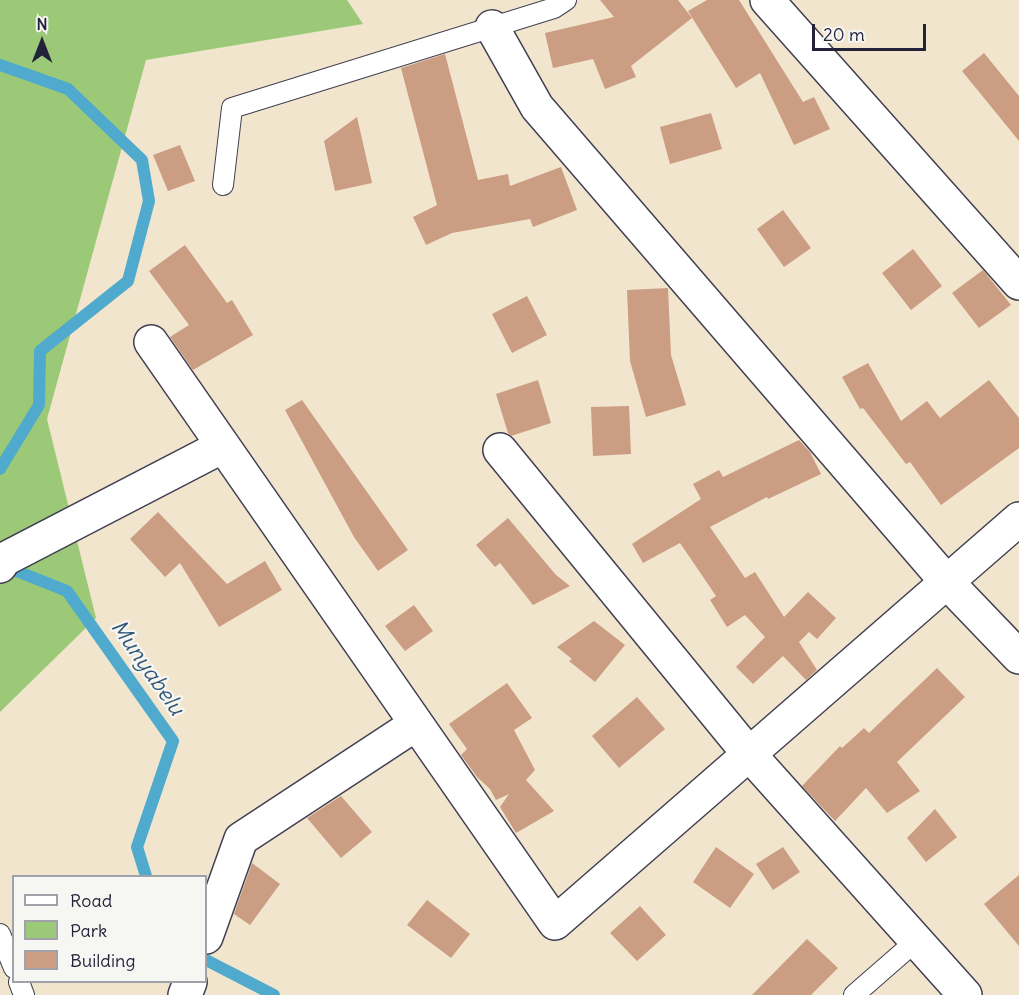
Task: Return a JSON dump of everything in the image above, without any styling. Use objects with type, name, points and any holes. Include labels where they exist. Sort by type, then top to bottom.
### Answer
[{"type":"street","points":[[767,0],[1019,283]]},
{"type":"street","points":[[492,27],[537,107],[946,581],[1019,657]]},
{"type":"street","points":[[151,342],[555,923],[1019,519]]},
{"type":"street","points":[[3,562],[223,446]]},
{"type":"street","points":[[500,450],[749,754],[965,995]]},
{"type":"street","points":[[207,934],[241,839],[416,724]]},
{"type":"lane","points":[[223,185],[232,108],[554,8],[566,0]]},
{"type":"lane","points":[[0,934],[12,963]]},
{"type":"lane","points":[[854,995],[916,941]]},
{"type":"green space","points":[[0,0],[347,0],[363,24],[146,60],[47,419],[96,618],[0,712]]},
{"type":"building","points":[[600,0],[678,0],[692,18],[631,66],[636,77],[605,89],[593,59],[553,68],[545,33],[614,17]]},
{"type":"building","points":[[707,0],[739,0],[803,102],[814,97],[830,129],[794,145],[760,73],[736,88],[688,11]]},
{"type":"building","points":[[984,53],[1019,96],[1019,141],[962,71]]},
{"type":"building","points":[[445,54],[478,180],[508,174],[510,186],[561,167],[577,210],[533,227],[530,219],[452,233],[426,245],[413,217],[437,205],[401,68]]},
{"type":"building","points":[[711,113],[722,149],[670,164],[660,127]]},
{"type":"building","points":[[357,117],[372,183],[335,191],[324,141]]},
{"type":"building","points":[[180,145],[195,181],[168,191],[153,155]]},
{"type":"building","points":[[783,210],[811,248],[784,267],[757,229]]},
{"type":"building","points":[[185,245],[227,303],[232,300],[253,335],[193,370],[170,337],[189,325],[149,271]]},
{"type":"building","points":[[913,249],[942,286],[911,310],[882,273]]},
{"type":"building","points":[[983,270],[1011,305],[979,328],[952,293]]},
{"type":"building","points":[[668,288],[671,355],[686,405],[646,417],[630,361],[627,290]]},
{"type":"building","points":[[527,296],[547,335],[512,353],[492,314]]},
{"type":"building","points":[[868,363],[901,421],[927,401],[940,418],[989,380],[1019,418],[1019,448],[941,505],[910,462],[906,464],[863,408],[860,409],[842,377]]},
{"type":"building","points":[[538,380],[551,423],[511,436],[508,433],[496,394]]},
{"type":"building","points":[[302,400],[408,550],[378,571],[354,537],[285,410]]},
{"type":"building","points":[[629,406],[631,454],[593,456],[591,407]]},
{"type":"building","points":[[799,440],[810,452],[821,474],[768,499],[767,497],[710,527],[745,578],[755,572],[784,617],[808,592],[836,618],[817,639],[809,632],[799,642],[817,670],[806,680],[783,656],[753,684],[736,667],[765,637],[745,615],[727,627],[710,600],[716,596],[680,543],[643,563],[632,544],[701,499],[693,484],[719,470],[723,477]]},
{"type":"building","points":[[158,512],[227,584],[265,561],[282,590],[219,627],[180,563],[165,577],[130,539]]},
{"type":"building","points":[[508,518],[556,575],[570,586],[533,605],[500,563],[495,567],[476,545]]},
{"type":"building","points":[[414,605],[433,631],[405,651],[385,626]]},
{"type":"building","points":[[594,621],[625,645],[595,682],[569,661],[572,659],[557,647]]},
{"type":"building","points":[[937,668],[965,697],[897,762],[920,791],[887,813],[866,788],[835,821],[802,786],[840,746],[842,748],[864,728],[869,733]]},
{"type":"building","points":[[507,683],[532,718],[514,730],[535,770],[526,780],[554,811],[516,833],[500,807],[509,794],[496,800],[490,789],[477,777],[461,755],[467,749],[449,724]]},
{"type":"building","points":[[637,697],[665,729],[619,768],[592,736]]},
{"type":"building","points":[[341,796],[372,832],[341,858],[307,818]]},
{"type":"building","points":[[935,809],[957,837],[926,862],[907,838]]},
{"type":"building","points":[[716,847],[754,874],[730,908],[693,882]]},
{"type":"building","points":[[783,847],[800,872],[773,890],[756,864]]},
{"type":"building","points":[[252,863],[280,884],[250,925],[234,914]]},
{"type":"building","points":[[1019,875],[1019,946],[984,904]]},
{"type":"building","points":[[427,900],[470,934],[451,958],[407,925]]},
{"type":"building","points":[[640,906],[666,935],[637,961],[610,933]]},
{"type":"building","points":[[807,939],[838,968],[811,995],[752,995]]},
{"type":"waterway","name":"Munyabelu","points":[[0,65],[68,89],[142,160],[149,201],[128,281],[40,351],[39,405],[0,469]]},
{"type":"waterway","name":"Munyabelu","points":[[4,566],[67,591],[173,741],[137,847],[146,875]]},
{"type":"waterway","name":"Munyabelu","points":[[207,961],[274,995]]}]
